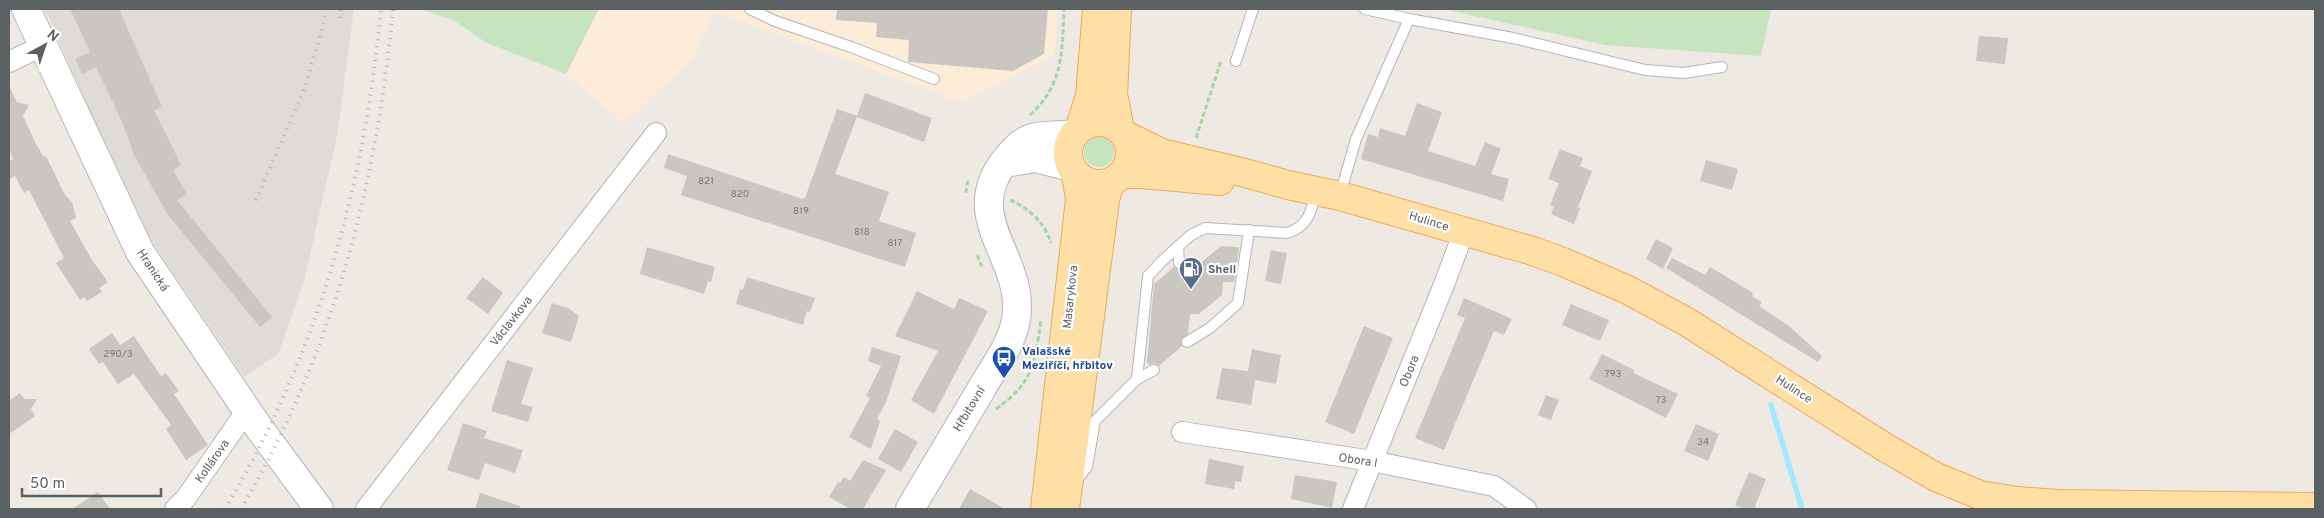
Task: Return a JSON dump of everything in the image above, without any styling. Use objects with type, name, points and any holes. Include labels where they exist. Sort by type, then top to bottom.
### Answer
[{"type":"main road","points":[[1097,9],[1090,96],[1068,150],[1074,171],[1092,183],[1116,178],[1128,166],[1130,155],[1129,144],[1122,132],[1113,94],[1117,9]]},
{"type":"main road","points":[[1077,130],[1088,123],[1105,122],[1122,132]]},
{"type":"main road","name":"Hulince","points":[[1122,132],[1162,153],[1288,185],[1328,193],[1555,259],[1635,294],[1721,342],[1886,448],[1936,477],[1980,495],[2057,507],[2315,507]]},
{"type":"main road","name":"Masarykova","points":[[1045,509],[1080,199],[1074,171]]},
{"type":"main road","name":"Hulince","points":[[1116,178],[1142,174],[1288,185]]},
{"type":"main road","name":"Masarykova","points":[[1066,500],[1105,200],[1116,178]]},
{"type":"street","name":"Hranická","points":[[26,9],[140,252],[247,410],[319,509]]},
{"type":"street","points":[[9,62],[42,46]]},
{"type":"street","name":"Hřbitovní","points":[[910,509],[1000,356],[1015,326],[1017,305],[1013,278],[995,233],[988,205],[991,183],[1016,148],[1031,138],[1077,130]]},
{"type":"street","name":"Václavkova","points":[[366,509],[656,132]]},
{"type":"street","points":[[1004,163],[1035,158],[1074,171]]},
{"type":"street","name":"Obora","points":[[1353,509],[1446,282],[1464,231]]},
{"type":"street","name":"Kollárova","points":[[175,509],[186,498],[247,410]]},
{"type":"street","name":"Obora I","points":[[1182,432],[1372,461],[1494,486],[1526,509]]},
{"type":"lane","points":[[750,9],[775,21],[934,79]]},
{"type":"lane","points":[[1236,61],[1253,9]]},
{"type":"lane","points":[[1365,9],[1409,20],[1513,38],[1646,70],[1684,73],[1722,66]]},
{"type":"lane","points":[[1137,379],[1145,342],[1148,276],[1178,246],[1205,228],[1287,233],[1295,231],[1306,221],[1328,193],[1356,139],[1409,20]]},
{"type":"lane","points":[[1187,342],[1210,328],[1238,303],[1249,230]]},
{"type":"lane","points":[[1178,246],[1179,263]]},
{"type":"lane","points":[[1066,500],[1087,467],[1095,421],[1137,379],[1154,370]]},
{"type":"path","points":[[1194,143],[1224,54]]},
{"type":"shaded area","points":[[45,9],[354,9],[337,136],[304,281],[278,354],[244,377],[140,224]]},
{"type":"shaded area","points":[[599,9],[1058,9],[1054,56],[961,102],[714,11],[694,56],[624,123],[566,74]]},
{"type":"green space","points":[[420,9],[599,9],[566,74],[487,43],[453,20]]},
{"type":"green space","points":[[1443,9],[1771,9],[1761,56],[1605,45]]},
{"type":"green space","points":[[1099,137],[1105,138],[1113,146],[1113,158],[1105,166],[1099,167],[1093,166],[1085,158],[1084,152],[1085,146],[1093,138]]},
{"type":"building","points":[[70,9],[119,9],[162,107],[154,110],[181,165],[173,170],[187,194],[177,200],[272,317],[260,327],[168,215],[134,155],[123,124],[96,67],[82,74],[75,59],[90,52]]},
{"type":"building","points":[[837,9],[1048,9],[1044,54],[1013,71],[908,62],[909,40],[876,37],[877,23],[836,20]]},
{"type":"building","points":[[1979,36],[2008,38],[2005,64],[1976,61]]},
{"type":"building","points":[[9,86],[17,102],[29,105],[23,116],[36,144],[44,157],[46,156],[65,195],[72,202],[76,218],[70,221],[92,260],[108,282],[99,288],[102,292],[87,301],[85,297],[80,300],[56,263],[64,258],[29,190],[24,193],[15,176],[9,179],[9,161],[13,159],[9,149]]},
{"type":"building","points":[[865,93],[932,118],[924,142],[857,117],[835,174],[889,192],[879,221],[916,233],[905,267],[681,195],[687,176],[664,168],[668,154],[802,199],[805,198],[837,109],[857,116]]},
{"type":"building","points":[[1417,103],[1442,112],[1428,151],[1475,166],[1485,142],[1501,149],[1491,174],[1509,179],[1503,201],[1361,159],[1368,134],[1378,137],[1380,128],[1405,136]]},
{"type":"building","points":[[1560,149],[1583,158],[1580,166],[1592,171],[1578,207],[1580,208],[1574,224],[1551,214],[1554,207],[1550,205],[1559,183],[1548,179]]},
{"type":"building","points":[[1706,160],[1738,169],[1732,190],[1700,181]]},
{"type":"building","points":[[1656,239],[1673,248],[1663,269],[1646,259]]},
{"type":"building","points":[[1221,246],[1239,247],[1234,282],[1223,282],[1222,295],[1199,314],[1190,314],[1188,334],[1181,339],[1182,346],[1159,366],[1155,363],[1149,365],[1147,362],[1154,284],[1174,267],[1179,270],[1183,268],[1187,256],[1196,267]]},
{"type":"building","points":[[647,247],[715,267],[711,282],[708,281],[704,294],[640,274]]},
{"type":"building","points":[[1271,250],[1287,253],[1281,284],[1265,281]]},
{"type":"building","points":[[1672,258],[1705,275],[1710,267],[1753,293],[1752,296],[1762,302],[1759,306],[1789,326],[1822,356],[1818,362],[1666,268]]},
{"type":"building","points":[[483,277],[503,293],[488,314],[466,298]]},
{"type":"building","points":[[747,277],[815,298],[810,312],[807,311],[803,325],[736,304],[740,289],[743,290]]},
{"type":"building","points":[[917,291],[954,309],[959,298],[988,311],[934,414],[911,400],[938,351],[895,336]]},
{"type":"building","points":[[1464,298],[1512,319],[1504,335],[1494,331],[1444,450],[1415,438],[1465,318],[1457,315]]},
{"type":"building","points":[[552,303],[568,308],[579,316],[571,342],[542,333]]},
{"type":"building","points":[[1571,304],[1609,320],[1600,341],[1562,325]]},
{"type":"building","points":[[1364,326],[1393,338],[1354,434],[1325,422]]},
{"type":"building","points":[[112,333],[120,345],[134,336],[161,376],[166,373],[179,391],[174,394],[208,445],[186,460],[166,429],[171,425],[134,374],[118,384],[103,362],[99,364],[89,349]]},
{"type":"building","points":[[872,347],[901,356],[886,402],[877,419],[880,421],[871,449],[849,437],[870,398],[866,396],[881,366],[868,361]]},
{"type":"building","points":[[1252,349],[1281,355],[1276,384],[1255,380],[1251,405],[1216,399],[1222,368],[1248,371]]},
{"type":"building","points":[[1602,354],[1634,370],[1633,373],[1678,394],[1666,418],[1589,379]]},
{"type":"building","points":[[507,360],[533,368],[521,404],[533,407],[528,422],[491,411]]},
{"type":"building","points":[[20,393],[24,399],[37,399],[31,409],[35,416],[9,434],[9,401]]},
{"type":"building","points":[[1546,395],[1559,400],[1551,420],[1538,415]]},
{"type":"building","points":[[463,423],[487,431],[484,438],[523,450],[515,473],[485,463],[479,480],[447,470]]},
{"type":"building","points":[[1696,424],[1719,434],[1708,461],[1684,451]]},
{"type":"building","points":[[895,429],[918,442],[901,472],[878,459]]},
{"type":"building","points":[[1209,459],[1244,466],[1241,482],[1235,481],[1234,489],[1205,484]]},
{"type":"building","points":[[863,460],[886,470],[863,509],[851,509],[829,497],[838,482],[840,483],[844,477],[850,481]]},
{"type":"building","points":[[1749,472],[1766,479],[1754,509],[1745,509],[1735,505]]},
{"type":"building","points":[[1295,475],[1337,482],[1332,508],[1291,499]]},
{"type":"building","points":[[970,489],[1005,509],[959,509]]},
{"type":"building","points":[[98,492],[110,509],[72,509]]},
{"type":"building","points":[[480,493],[520,506],[520,509],[475,509]]},
{"type":"waterway","points":[[1771,405],[1802,509]]},
{"type":"railway","points":[[256,200],[304,90],[319,41],[326,9]]},
{"type":"railway","points":[[340,18],[341,9]]},
{"type":"railway","points":[[225,509],[258,450],[286,391],[311,330],[332,268],[349,205],[363,141],[381,9]]},
{"type":"railway","points":[[241,509],[273,450],[301,390],[325,329],[345,268],[362,205],[375,141],[393,9]]},
{"type":"place","name":"Shell","points":[[1191,290]]},
{"type":"place","name":"Valašské Meziříčí, hřbitov","points":[[1004,379]]}]
